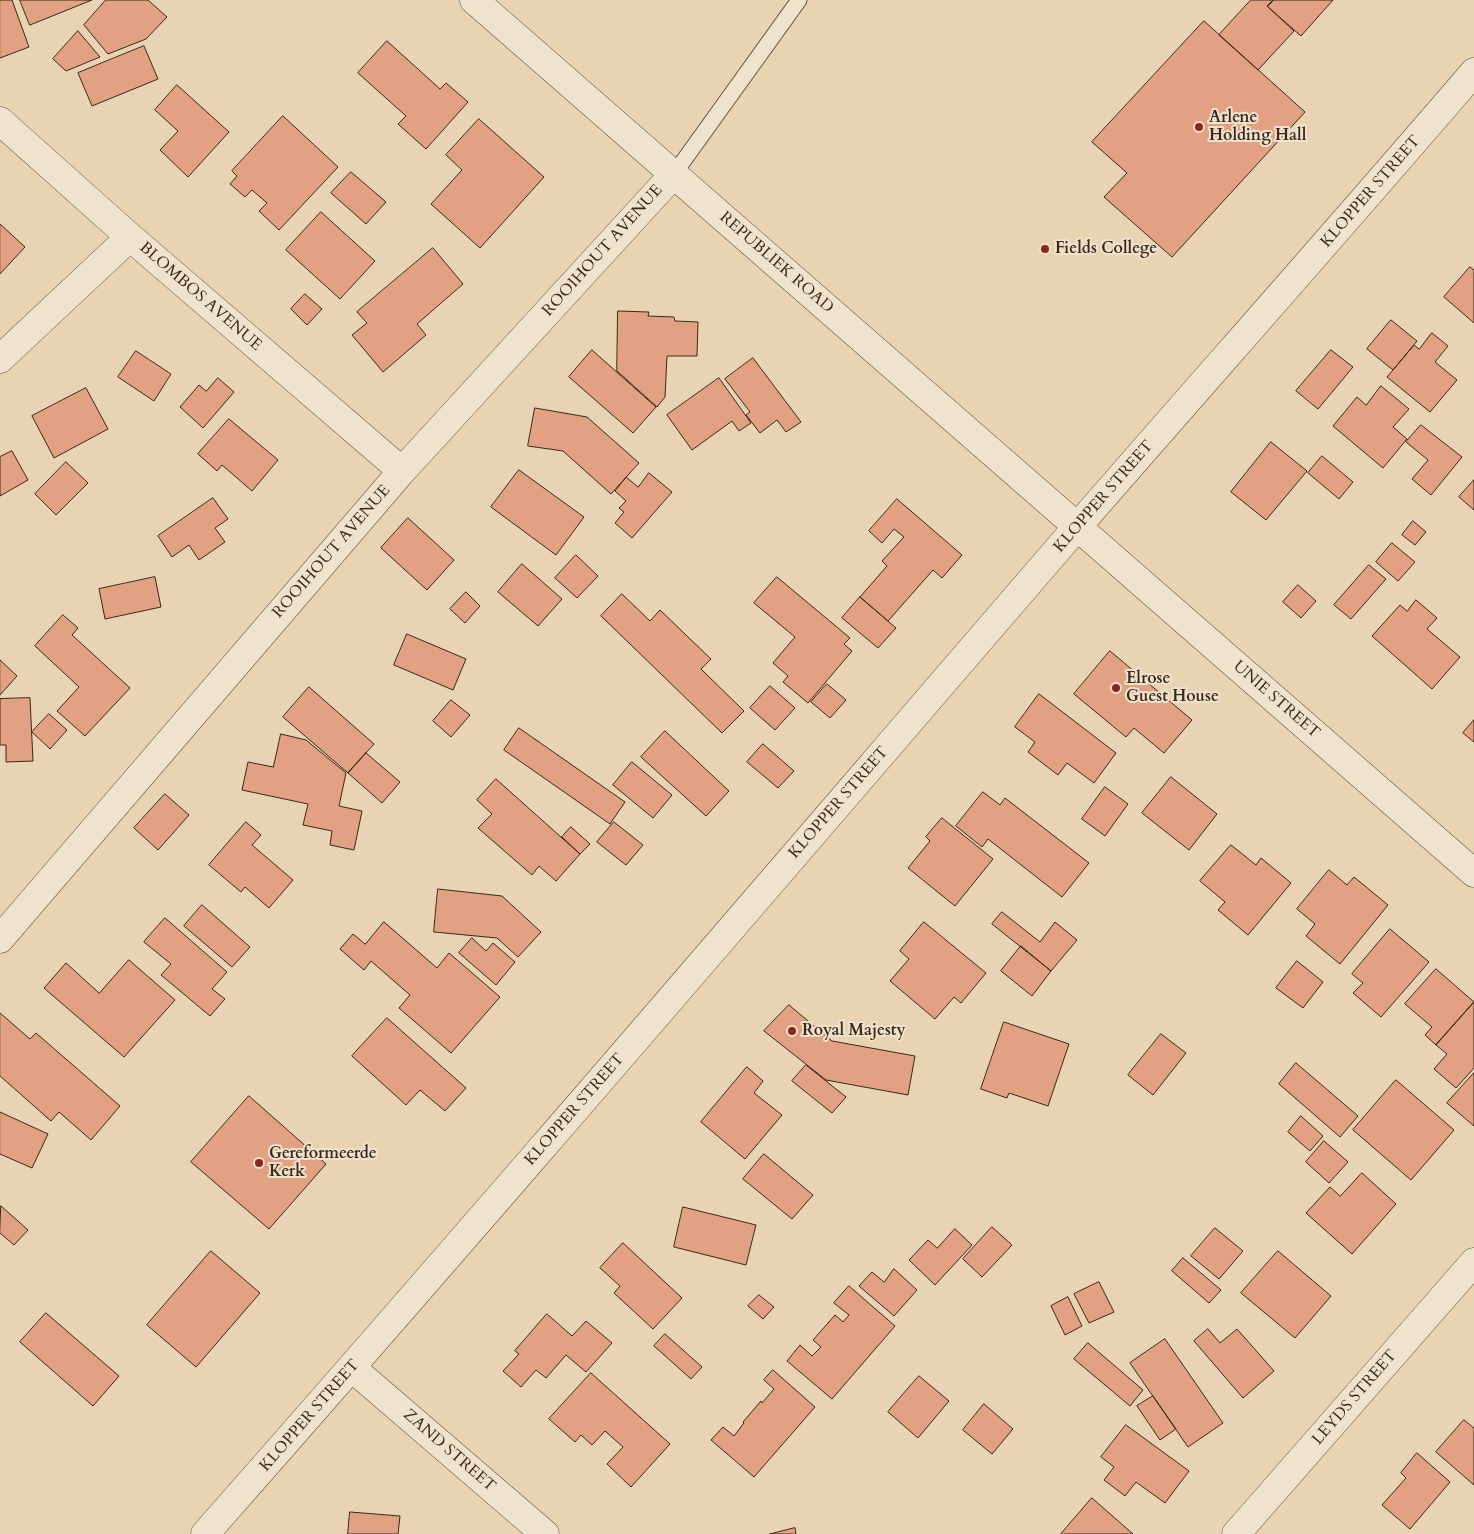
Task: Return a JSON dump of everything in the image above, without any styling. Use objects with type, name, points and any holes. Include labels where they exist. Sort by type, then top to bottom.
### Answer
[{"type":"street","name":"REPUBLIEK ROAD","points":[[474,0],[1078,527]]},
{"type":"street","name":"KLOPPER STREET","points":[[205,1534],[352,1368],[1078,527],[1474,72]]},
{"type":"street","name":"BLOMBOS AVENUE","points":[[0,121],[130,238],[402,471]]},
{"type":"street","name":"ROOIHOUT AVENUE","points":[[0,939],[402,471],[674,174]]},
{"type":"street","points":[[0,359],[130,238]]},
{"type":"street","name":"UNIE STREET","points":[[1078,527],[1474,873]]},
{"type":"street","name":"LEYDS STREET","points":[[1236,1534],[1474,1262]]},
{"type":"street","name":"ZAND STREET","points":[[352,1368],[545,1534]]},
{"type":"lane","points":[[674,174],[800,0]]},
{"type":"building","points":[[0,0],[12,0],[29,47],[0,58]]},
{"type":"building","points":[[20,0],[92,0],[30,25]]},
{"type":"building","points":[[106,0],[148,0],[167,17],[146,39],[108,54],[84,25]]},
{"type":"building","points":[[1251,0],[1273,0],[1267,6],[1294,31],[1258,70],[1219,35]]},
{"type":"building","points":[[1274,0],[1333,0],[1301,36],[1268,7]]},
{"type":"building","name":"Arlene Holding Hall","points":[[1204,21],[1305,112],[1172,257],[1104,197],[1127,173],[1092,142]]},
{"type":"building","points":[[78,31],[100,57],[66,71],[53,59]]},
{"type":"building","points":[[387,41],[440,89],[446,83],[468,102],[426,149],[398,124],[406,116],[358,73]]},
{"type":"building","points":[[144,46],[158,79],[92,106],[78,73]]},
{"type":"building","points":[[177,85],[229,132],[188,177],[160,150],[178,131],[155,110]]},
{"type":"building","points":[[283,116],[338,167],[279,230],[259,211],[267,203],[252,190],[245,197],[230,184],[237,176],[232,171]]},
{"type":"building","points":[[479,119],[544,177],[480,248],[431,204],[462,170],[446,155]]},
{"type":"building","points":[[351,172],[386,202],[366,224],[331,193]]},
{"type":"building","points":[[321,212],[375,261],[340,299],[286,250]]},
{"type":"building","points":[[0,224],[25,247],[0,274]]},
{"type":"building","points":[[433,248],[463,284],[417,324],[426,335],[383,372],[352,335],[367,323],[357,312]]},
{"type":"building","points":[[1470,267],[1474,270],[1474,323],[1444,297]]},
{"type":"building","points":[[305,294],[322,309],[307,325],[291,309]]},
{"type":"building","points":[[618,311],[649,312],[648,316],[674,317],[675,321],[698,322],[697,356],[667,356],[665,397],[657,407],[617,371]]},
{"type":"building","points":[[1391,320],[1417,341],[1393,370],[1367,349]]},
{"type":"building","points":[[1432,333],[1448,346],[1435,362],[1457,380],[1430,412],[1387,377],[1414,345],[1419,349]]},
{"type":"building","points":[[592,350],[656,407],[633,433],[569,377]]},
{"type":"building","points":[[1331,350],[1353,367],[1318,409],[1296,391]]},
{"type":"building","points":[[136,351],[171,374],[154,401],[118,377]]},
{"type":"building","points":[[753,358],[801,422],[786,432],[777,420],[760,433],[746,415],[750,412],[725,379]]},
{"type":"building","points":[[218,378],[234,392],[203,428],[180,407],[199,385],[206,391]]},
{"type":"building","points":[[719,378],[751,423],[739,431],[732,421],[692,450],[667,415]]},
{"type":"building","points":[[1381,386],[1409,409],[1393,427],[1407,439],[1383,468],[1333,426],[1357,397],[1366,405]]},
{"type":"building","points":[[86,388],[108,429],[54,458],[32,416]]},
{"type":"building","points":[[535,408],[587,417],[639,463],[611,494],[563,451],[528,446]]},
{"type":"building","points":[[229,419],[278,460],[252,491],[222,465],[217,471],[198,454]]},
{"type":"building","points":[[1421,425],[1462,457],[1431,495],[1412,479],[1428,460],[1406,442]]},
{"type":"building","points":[[1271,442],[1307,471],[1266,520],[1231,492]]},
{"type":"building","points":[[12,451],[28,480],[0,496],[0,457]]},
{"type":"building","points":[[1322,456],[1353,482],[1339,499],[1308,473]]},
{"type":"building","points":[[66,462],[88,483],[56,515],[35,494]]},
{"type":"building","points":[[519,470],[584,517],[556,555],[491,507]]},
{"type":"building","points":[[649,473],[672,492],[632,538],[615,523],[624,512],[619,508],[626,501],[615,491],[626,477],[638,487]]},
{"type":"building","points":[[1474,480],[1474,510],[1459,497]]},
{"type":"building","points":[[213,498],[228,519],[215,528],[225,542],[199,560],[189,545],[172,557],[158,536]]},
{"type":"building","points":[[897,499],[962,555],[942,578],[933,570],[888,621],[860,597],[887,566],[882,561],[904,537],[894,529],[882,543],[869,531]]},
{"type":"building","points":[[408,518],[454,560],[427,590],[381,548]]},
{"type":"building","points":[[1413,521],[1426,532],[1415,545],[1402,535]]},
{"type":"building","points":[[1392,543],[1415,562],[1398,581],[1376,562]]},
{"type":"building","points":[[576,555],[598,576],[577,598],[555,578]]},
{"type":"building","points":[[522,564],[562,599],[538,626],[498,592]]},
{"type":"building","points":[[1369,565],[1386,579],[1351,619],[1334,605]]},
{"type":"building","points":[[155,577],[161,607],[105,619],[99,589]]},
{"type":"building","points":[[777,577],[850,638],[844,644],[852,651],[808,703],[783,682],[788,676],[773,663],[795,637],[754,603]]},
{"type":"building","points":[[1298,585],[1316,601],[1301,618],[1283,602]]},
{"type":"building","points":[[466,592],[480,606],[465,623],[450,609]]},
{"type":"building","points":[[622,594],[650,621],[660,610],[711,659],[701,669],[744,711],[722,733],[601,616]]},
{"type":"building","points":[[860,597],[896,628],[878,648],[842,618]]},
{"type":"building","points":[[1416,600],[1437,618],[1427,629],[1460,657],[1432,689],[1372,636],[1400,605],[1407,611]]},
{"type":"building","points":[[63,615],[78,628],[72,635],[130,688],[85,736],[57,711],[79,687],[35,646]]},
{"type":"building","points":[[407,634],[466,659],[453,690],[394,665]]},
{"type":"building","points":[[1110,651],[1192,720],[1164,753],[1134,728],[1126,737],[1074,694]]},
{"type":"building","points":[[0,660],[17,676],[0,695]]},
{"type":"building","points":[[827,684],[846,700],[830,718],[811,702]]},
{"type":"building","points":[[770,686],[795,708],[775,730],[750,708]]},
{"type":"building","points":[[309,687],[374,744],[348,773],[283,717]]},
{"type":"building","points":[[1039,694],[1116,753],[1094,783],[1067,763],[1058,775],[1028,752],[1035,742],[1015,727]]},
{"type":"building","points":[[30,698],[33,761],[6,762],[6,745],[0,745],[0,699]]},
{"type":"building","points":[[451,700],[470,715],[451,737],[433,721]]},
{"type":"building","points":[[49,714],[67,730],[50,749],[32,732]]},
{"type":"building","points":[[1474,720],[1474,742],[1463,733]]},
{"type":"building","points":[[519,728],[625,802],[610,824],[504,750]]},
{"type":"building","points":[[665,731],[729,791],[706,816],[641,757]]},
{"type":"building","points":[[281,734],[306,740],[346,773],[339,806],[362,811],[354,850],[330,845],[332,831],[303,825],[308,804],[242,790],[248,762],[273,767]]},
{"type":"building","points":[[763,744],[794,771],[778,788],[747,762]]},
{"type":"building","points":[[366,753],[400,782],[382,803],[348,773]]},
{"type":"building","points":[[632,762],[672,795],[653,818],[613,785]]},
{"type":"building","points":[[1171,777],[1217,814],[1189,850],[1142,813]]},
{"type":"building","points":[[496,779],[580,854],[556,881],[539,866],[532,875],[478,828],[492,814],[477,800]]},
{"type":"building","points":[[1105,787],[1128,804],[1105,836],[1082,819]]},
{"type":"building","points":[[983,792],[1000,805],[1005,798],[1089,863],[1062,897],[988,839],[982,847],[956,826]]},
{"type":"building","points":[[165,794],[189,815],[158,850],[134,828]]},
{"type":"building","points":[[942,818],[993,859],[955,906],[908,868],[930,841],[926,837]]},
{"type":"building","points":[[246,822],[261,835],[252,845],[293,880],[269,908],[245,887],[241,892],[209,865]]},
{"type":"building","points":[[614,822],[643,845],[626,865],[597,842]]},
{"type":"building","points":[[571,827],[590,844],[580,854],[562,837]]},
{"type":"building","points":[[1231,845],[1256,865],[1261,858],[1291,883],[1248,935],[1218,910],[1225,902],[1200,881]]},
{"type":"building","points":[[1329,870],[1347,885],[1354,877],[1388,905],[1340,964],[1306,936],[1315,924],[1297,909]]},
{"type":"building","points":[[438,889],[502,896],[541,932],[518,957],[497,938],[434,932]]},
{"type":"building","points":[[202,905],[250,947],[232,967],[184,926]]},
{"type":"building","points":[[1002,912],[1040,942],[1055,922],[1077,940],[1051,971],[992,924]]},
{"type":"building","points":[[165,918],[227,972],[212,989],[225,999],[210,1016],[161,975],[171,964],[144,942]]},
{"type":"building","points":[[384,922],[437,968],[449,953],[500,997],[451,1053],[399,1008],[410,995],[371,961],[364,970],[340,949],[353,934],[365,944]]},
{"type":"building","points":[[924,922],[986,973],[961,1003],[954,997],[935,1019],[890,981],[909,959],[900,951]]},
{"type":"building","points":[[1390,929],[1429,962],[1381,1017],[1353,993],[1363,983],[1352,974]]},
{"type":"building","points":[[472,938],[486,951],[493,943],[515,962],[496,985],[459,953]]},
{"type":"building","points":[[1021,946],[1051,971],[1032,996],[1001,971]]},
{"type":"building","points":[[129,960],[175,1000],[124,1057],[44,988],[66,963],[99,993]]},
{"type":"building","points":[[1297,961],[1323,982],[1303,1008],[1276,988]]},
{"type":"building","points":[[1436,969],[1474,1002],[1436,1045],[1425,1035],[1432,1027],[1405,1004]]},
{"type":"building","points":[[1474,1002],[1474,1068],[1456,1088],[1434,1069],[1447,1054],[1436,1045]]},
{"type":"building","points":[[789,1005],[832,1041],[915,1056],[908,1095],[826,1080],[764,1031]]},
{"type":"building","points":[[0,1013],[30,1039],[36,1033],[120,1106],[91,1140],[59,1112],[51,1121],[0,1076]]},
{"type":"building","points":[[387,1018],[466,1088],[445,1111],[420,1090],[406,1105],[352,1056]]},
{"type":"building","points":[[1004,1022],[1069,1044],[1048,1106],[1009,1093],[1007,1098],[981,1089]]},
{"type":"building","points":[[1161,1034],[1186,1053],[1153,1095],[1128,1075]]},
{"type":"building","points":[[1296,1063],[1358,1116],[1340,1137],[1279,1084]]},
{"type":"building","points":[[806,1065],[846,1097],[832,1113],[792,1081]]},
{"type":"building","points":[[747,1067],[763,1081],[754,1093],[782,1115],[745,1159],[701,1122]]},
{"type":"building","points":[[1474,1073],[1474,1126],[1447,1103]]},
{"type":"building","points":[[1396,1080],[1454,1130],[1411,1180],[1353,1130]]},
{"type":"building","name":"Gereformeerde Kerk","points":[[249,1096],[326,1164],[269,1229],[191,1162]]},
{"type":"building","points":[[0,1112],[48,1134],[32,1168],[0,1154]]},
{"type":"building","points":[[1301,1116],[1323,1136],[1310,1151],[1288,1132]]},
{"type":"building","points":[[1324,1141],[1348,1162],[1329,1183],[1306,1162]]},
{"type":"building","points":[[764,1154],[813,1195],[792,1219],[743,1179]]},
{"type":"building","points":[[1362,1173],[1396,1204],[1352,1254],[1306,1213],[1330,1187],[1340,1196]]},
{"type":"building","points":[[1,1206],[28,1230],[14,1245],[0,1233]]},
{"type":"building","points":[[683,1207],[756,1225],[746,1265],[674,1247]]},
{"type":"building","points":[[992,1227],[1012,1245],[982,1277],[963,1259]]},
{"type":"building","points":[[1215,1228],[1243,1251],[1219,1279],[1191,1256]]},
{"type":"building","points":[[955,1229],[972,1245],[935,1285],[909,1260],[928,1240],[937,1248]]},
{"type":"building","points":[[623,1243],[682,1298],[653,1329],[614,1293],[620,1286],[600,1268]]},
{"type":"building","points":[[211,1251],[260,1293],[196,1367],[147,1325]]},
{"type":"building","points":[[1278,1251],[1331,1296],[1295,1338],[1241,1293]]},
{"type":"building","points":[[1183,1258],[1221,1290],[1209,1303],[1172,1271]]},
{"type":"building","points":[[894,1269],[917,1290],[894,1316],[859,1286],[872,1272],[884,1282]]},
{"type":"building","points":[[1099,1282],[1114,1312],[1089,1323],[1074,1294]]},
{"type":"building","points":[[849,1286],[895,1326],[832,1399],[787,1361],[800,1345],[812,1356],[821,1347],[813,1340],[835,1315],[843,1322],[849,1315],[834,1303]]},
{"type":"building","points":[[759,1295],[774,1307],[763,1319],[748,1306]]},
{"type":"building","points":[[1068,1297],[1082,1326],[1065,1335],[1051,1306]]},
{"type":"building","points":[[46,1313],[119,1376],[93,1406],[20,1342]]},
{"type":"building","points":[[547,1314],[572,1336],[586,1321],[612,1343],[586,1372],[566,1355],[546,1378],[536,1370],[521,1387],[503,1371],[519,1354],[515,1351]]},
{"type":"building","points":[[1208,1329],[1220,1343],[1237,1329],[1274,1371],[1243,1398],[1194,1341]]},
{"type":"building","points":[[665,1334],[702,1367],[691,1379],[654,1346]]},
{"type":"building","points":[[1165,1339],[1223,1423],[1188,1447],[1130,1363]]},
{"type":"building","points":[[1088,1343],[1143,1390],[1130,1406],[1074,1359]]},
{"type":"building","points":[[773,1370],[815,1407],[754,1477],[711,1440],[723,1427],[734,1436],[743,1422],[774,1389],[764,1380]]},
{"type":"building","points":[[591,1373],[670,1444],[631,1487],[607,1464],[623,1447],[605,1431],[592,1445],[581,1435],[575,1442],[549,1419]]},
{"type":"building","points":[[919,1376],[949,1401],[918,1438],[888,1412]]},
{"type":"building","points":[[1153,1396],[1176,1429],[1160,1440],[1137,1406]]},
{"type":"building","points":[[984,1404],[1013,1429],[992,1454],[963,1430]]},
{"type":"building","points":[[1464,1420],[1474,1428],[1474,1485],[1436,1452]]},
{"type":"building","points":[[1126,1425],[1189,1471],[1165,1503],[1136,1482],[1125,1496],[1104,1480],[1114,1467],[1101,1457]]},
{"type":"building","points":[[1417,1453],[1450,1482],[1410,1529],[1382,1505],[1406,1478],[1401,1473]]},
{"type":"building","points":[[1092,1498],[1133,1534],[1061,1534]]},
{"type":"building","points":[[350,1512],[400,1516],[398,1534],[348,1534]]},
{"type":"building","points":[[795,1528],[796,1534],[770,1534]]},
{"type":"place","name":"Arlene Holding Hall","points":[[1199,127]]},
{"type":"place","name":"Fields College","points":[[1045,249]]},
{"type":"place","name":"Elrose Guest House","points":[[1116,688]]},
{"type":"place","name":"Royal Majesty","points":[[792,1031]]},
{"type":"place","name":"Gereformeerde Kerk","points":[[259,1163]]}]
